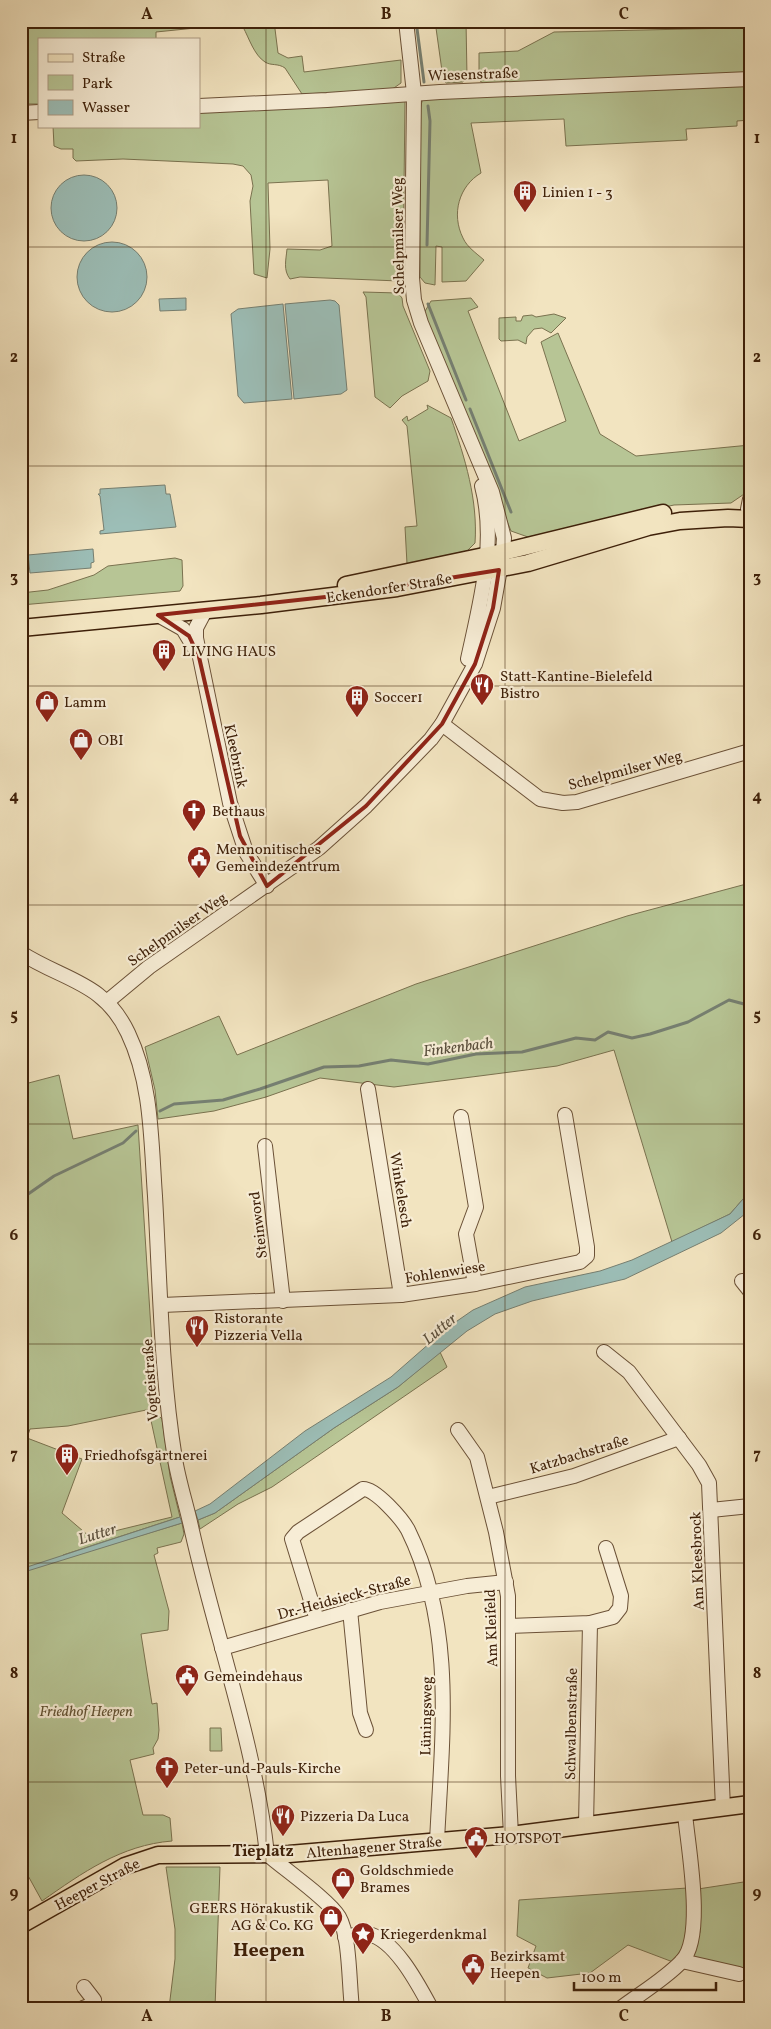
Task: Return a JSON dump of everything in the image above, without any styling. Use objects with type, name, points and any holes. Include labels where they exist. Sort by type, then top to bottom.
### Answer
[{"type":"main road","name":"Eckendorfer Straße","points":[[21,618],[343,585],[496,553],[668,512],[706,508],[749,509]]},
{"type":"main road","name":"Eckendorfer Straße","points":[[21,628],[205,611],[344,595],[492,571],[590,546],[648,527],[749,509]]},
{"type":"main road","name":"Altenhagener Straße","points":[[267,1854],[512,1834],[684,1814],[750,1804]]},
{"type":"main road","name":"Heeper Straße","points":[[21,1925],[125,1866],[146,1857],[175,1853],[267,1854]]},
{"type":"street","name":"Schelpmilser Weg","points":[[108,1001],[149,967],[320,848],[366,806],[431,739],[442,724],[451,710],[467,664],[496,553],[504,538],[492,492],[421,323],[414,300],[412,278],[414,93],[406,21]]},
{"type":"street","name":"Wiesenstraße","points":[[200,106],[327,100],[414,93],[750,79]]},
{"type":"street","points":[[21,113],[38,112]]},
{"type":"street","name":"Kleebrink","points":[[205,611],[196,628],[199,657],[230,803],[246,852],[267,886]]},
{"type":"street","name":"Kleebrink","points":[[158,615],[183,629],[199,657]]},
{"type":"street","name":"Schelpmilser Weg","points":[[442,724],[530,793],[551,802],[578,802],[750,751]]},
{"type":"street","name":"Vogteistraße","points":[[21,953],[51,971],[95,991],[108,1001],[131,1041],[146,1091],[168,1410],[177,1474],[252,1767],[263,1818],[267,1854]]},
{"type":"street","name":"Winkelesch","points":[[368,1089],[401,1296]]},
{"type":"street","name":"Fohlenwiese","points":[[162,1305],[401,1296],[475,1284],[580,1262],[587,1256],[587,1247],[565,1115]]},
{"type":"street","points":[[462,1117],[476,1207],[466,1234],[475,1284]]},
{"type":"street","name":"Steinword","points":[[265,1146],[283,1301]]},
{"type":"street","name":"Am Kleesbrock","points":[[604,1352],[629,1372],[706,1476],[710,1487],[723,1808]]},
{"type":"street","name":"Am Kleifeld","points":[[458,1430],[477,1457],[488,1497],[506,1582],[509,1626],[508,1761],[512,1834]]},
{"type":"street","name":"Katzbachstraße","points":[[488,1497],[574,1476],[679,1438]]},
{"type":"street","name":"Lüningsweg","points":[[316,1620],[292,1538],[298,1532],[363,1489],[371,1490],[402,1521],[412,1539],[431,1592],[443,1669],[437,1841]]},
{"type":"street","points":[[711,1510],[750,1506]]},
{"type":"street","points":[[509,1626],[590,1624],[614,1617],[621,1602],[620,1590],[610,1565],[606,1548]]},
{"type":"street","name":"Dr.-Heidsieck-Straße","points":[[222,1648],[350,1610],[431,1592],[506,1582]]},
{"type":"street","points":[[350,1610],[361,1719],[366,1730]]},
{"type":"street","name":"Schwalbenstraße","points":[[586,1826],[590,1624]]},
{"type":"street","points":[[621,2008],[682,1961],[690,1948],[694,1929],[684,1814]]},
{"type":"street","points":[[267,1854],[335,1912],[340,1920],[345,1937],[352,2008]]},
{"type":"street","points":[[345,1937],[367,1933],[383,1942],[406,1965],[431,2008]]},
{"type":"street","points":[[682,1961],[738,1974]]},
{"type":"street","points":[[82,2008],[90,2005],[94,2000],[84,1987]]},
{"type":"highlighted area","points":[[499,570],[493,608],[475,664],[442,724],[366,806],[267,886],[240,836],[199,657],[189,636],[158,615],[344,595]]},
{"type":"green space","points":[[21,21],[274,21],[278,53],[288,58],[302,56],[304,72],[401,60],[401,83],[391,90],[302,94],[285,68],[267,63],[261,59],[243,27],[235,24],[156,32],[156,38],[38,38],[38,104],[21,104]]},
{"type":"green space","points":[[435,21],[466,21],[467,77],[463,82],[446,83],[443,78]]},
{"type":"green space","points":[[746,21],[750,21],[750,74],[484,84],[479,80],[479,53],[518,51],[554,32],[733,28]]},
{"type":"green space","points":[[750,85],[750,120],[737,121],[737,126],[686,129],[687,140],[566,146],[564,119],[471,123],[481,173],[467,185],[462,193],[459,201],[458,220],[459,229],[465,241],[484,260],[466,281],[442,282],[442,247],[436,246],[435,285],[425,283],[420,277],[420,110],[423,97]]},
{"type":"green space","points":[[405,100],[403,277],[399,281],[300,277],[290,279],[286,268],[287,249],[320,250],[332,246],[328,180],[268,183],[270,249],[267,278],[254,274],[250,201],[253,186],[251,175],[243,166],[123,159],[76,161],[73,158],[73,149],[61,149],[54,146],[53,128],[200,128],[200,111],[329,107]]},
{"type":"green space","points":[[363,292],[398,293],[402,298],[403,306],[430,371],[428,381],[402,396],[390,408],[375,397],[366,297]]},
{"type":"green space","points":[[471,298],[478,307],[468,311],[519,441],[566,421],[541,342],[558,333],[600,434],[636,456],[750,445],[750,490],[731,503],[674,505],[528,537],[511,531],[424,313],[431,301]]},
{"type":"green space","points":[[554,314],[566,318],[551,333],[542,328],[534,329],[527,337],[526,344],[518,340],[501,341],[499,339],[499,318],[516,317],[516,321],[521,321],[523,316],[532,315],[536,317]]},
{"type":"green space","points":[[427,405],[451,418],[469,479],[474,511],[475,543],[467,551],[407,564],[405,527],[417,526],[407,426],[402,420],[407,416],[408,421],[428,409]]},
{"type":"green space","points":[[175,558],[182,560],[183,586],[180,591],[21,605],[21,593],[48,590],[94,575],[108,566]]},
{"type":"green space","points":[[750,883],[750,1191],[730,1214],[672,1242],[614,1050],[557,1066],[394,1087],[320,1078],[266,1097],[214,1111],[158,1119],[155,1090],[145,1047],[219,1016],[237,1055],[416,984],[627,916]]},
{"type":"green space","name":"Friedhof Heepen","points":[[59,1075],[73,1139],[138,1125],[156,1408],[68,1426],[30,1429],[27,1438],[82,1459],[62,1513],[90,1537],[172,1517],[150,1416],[159,1416],[162,1419],[170,1476],[180,1517],[63,1555],[66,1558],[182,1523],[184,1534],[181,1542],[157,1548],[158,1553],[154,1555],[169,1611],[168,1630],[141,1634],[152,1704],[157,1703],[158,1739],[153,1748],[154,1754],[130,1760],[143,1815],[163,1815],[170,1818],[172,1841],[136,1848],[119,1854],[72,1880],[42,1901],[21,1863],[21,1085]]},
{"type":"green space","points":[[440,1352],[447,1367],[272,1487],[238,1504],[200,1529],[198,1520],[215,1513],[334,1428],[398,1387]]},
{"type":"green space","points":[[210,1728],[221,1728],[222,1751],[210,1751]]},
{"type":"green space","points":[[166,1867],[220,1867],[215,2008],[169,2008],[175,1959],[175,1929]]},
{"type":"green space","points":[[750,1881],[750,1975],[691,1960],[700,1932],[698,1889]]},
{"type":"green space","points":[[687,1888],[688,1927],[683,1944],[673,1962],[628,1945],[590,1973],[547,1978],[528,1968],[536,1946],[517,1936],[519,1900]]},
{"type":"water","points":[[77,175],[91,175],[103,180],[112,189],[117,201],[115,221],[108,232],[91,241],[77,241],[65,236],[56,227],[51,215],[51,201],[56,189],[65,180]]},
{"type":"water","points":[[105,242],[119,242],[132,247],[142,257],[147,270],[147,284],[142,297],[132,307],[119,312],[105,312],[92,307],[82,297],[77,284],[77,270],[82,257],[92,247]]},
{"type":"water","points":[[186,298],[186,310],[160,311],[159,299]]},
{"type":"water","points":[[335,301],[339,305],[347,390],[341,394],[294,399],[285,304]]},
{"type":"water","points":[[283,304],[292,399],[244,403],[238,396],[231,314],[238,309]]},
{"type":"water","points":[[165,485],[166,494],[170,494],[176,527],[100,534],[100,531],[104,530],[100,496],[98,494],[100,494],[100,489]]},
{"type":"water","points":[[93,549],[94,562],[91,563],[91,568],[30,573],[28,555]]},
{"type":"water","points":[[750,1191],[750,1210],[721,1233],[625,1279],[532,1301],[495,1314],[467,1331],[398,1387],[334,1428],[215,1513],[198,1520],[195,1511],[210,1504],[305,1431],[391,1377],[447,1328],[473,1310],[525,1287],[600,1271],[632,1260],[730,1214]]},
{"type":"water","points":[[180,1517],[182,1523],[21,1573],[21,1569]]},
{"type":"waterway","points":[[416,21],[424,82]]},
{"type":"waterway","points":[[427,245],[430,121],[428,106]]},
{"type":"waterway","points":[[428,304],[466,400]]},
{"type":"waterway","points":[[470,409],[511,512]]},
{"type":"waterway","name":"Finkenbach","points":[[160,1111],[174,1104],[223,1100],[324,1067],[359,1066],[391,1060],[428,1064],[476,1054],[522,1052],[576,1038],[595,1040],[608,1032],[632,1038],[688,1022],[729,1000],[744,1004],[750,1013]]},
{"type":"waterway","name":"Finkenbach","points":[[21,1199],[54,1176],[123,1143],[136,1131]]},
{"type":"place","name":"Linien 1 - 3","points":[[525,213]]},
{"type":"place","name":"LIVING HAUS","points":[[164,672]]},
{"type":"place","name":"Statt-Kantine-Bielefeld Bistro","points":[[482,706]]},
{"type":"place","name":"Soccer1","points":[[357,718]]},
{"type":"place","name":"Lamm","points":[[47,723]]},
{"type":"place","name":"OBI","points":[[81,761]]},
{"type":"place","name":"Bethaus","points":[[194,832]]},
{"type":"place","name":"Mennonitisches Gemeindezentrum","points":[[199,879]]},
{"type":"place","name":"Ristorante Pizzeria Vella","points":[[197,1348]]},
{"type":"place","name":"Friedhofsgärtnerei","points":[[67,1476]]},
{"type":"place","name":"Gemeindehaus","points":[[187,1697]]},
{"type":"place","name":"Peter-und-Pauls-Kirche","points":[[167,1789]]},
{"type":"place","name":"Pizzeria Da Luca","points":[[283,1837]]},
{"type":"place","name":"HOTSPOT","points":[[476,1859]]},
{"type":"place","name":"Goldschmiede Brames","points":[[343,1900]]},
{"type":"place","name":"GEERS Hörakustik AG & Co. KG","points":[[331,1938]]},
{"type":"place","name":"Kriegerdenkmal","points":[[363,1955]]},
{"type":"place","name":"Bezirksamt Heepen","points":[[473,1986]]},
{"type":"district","name":"Tieplatz","points":[[263,1850]]},
{"type":"district","name":"Heepen","points":[[269,1949]]},
{"type":"water label","name":"Lutter","points":[[439,1328]]},
{"type":"water label","name":"Lutter","points":[[97,1533]]}]
